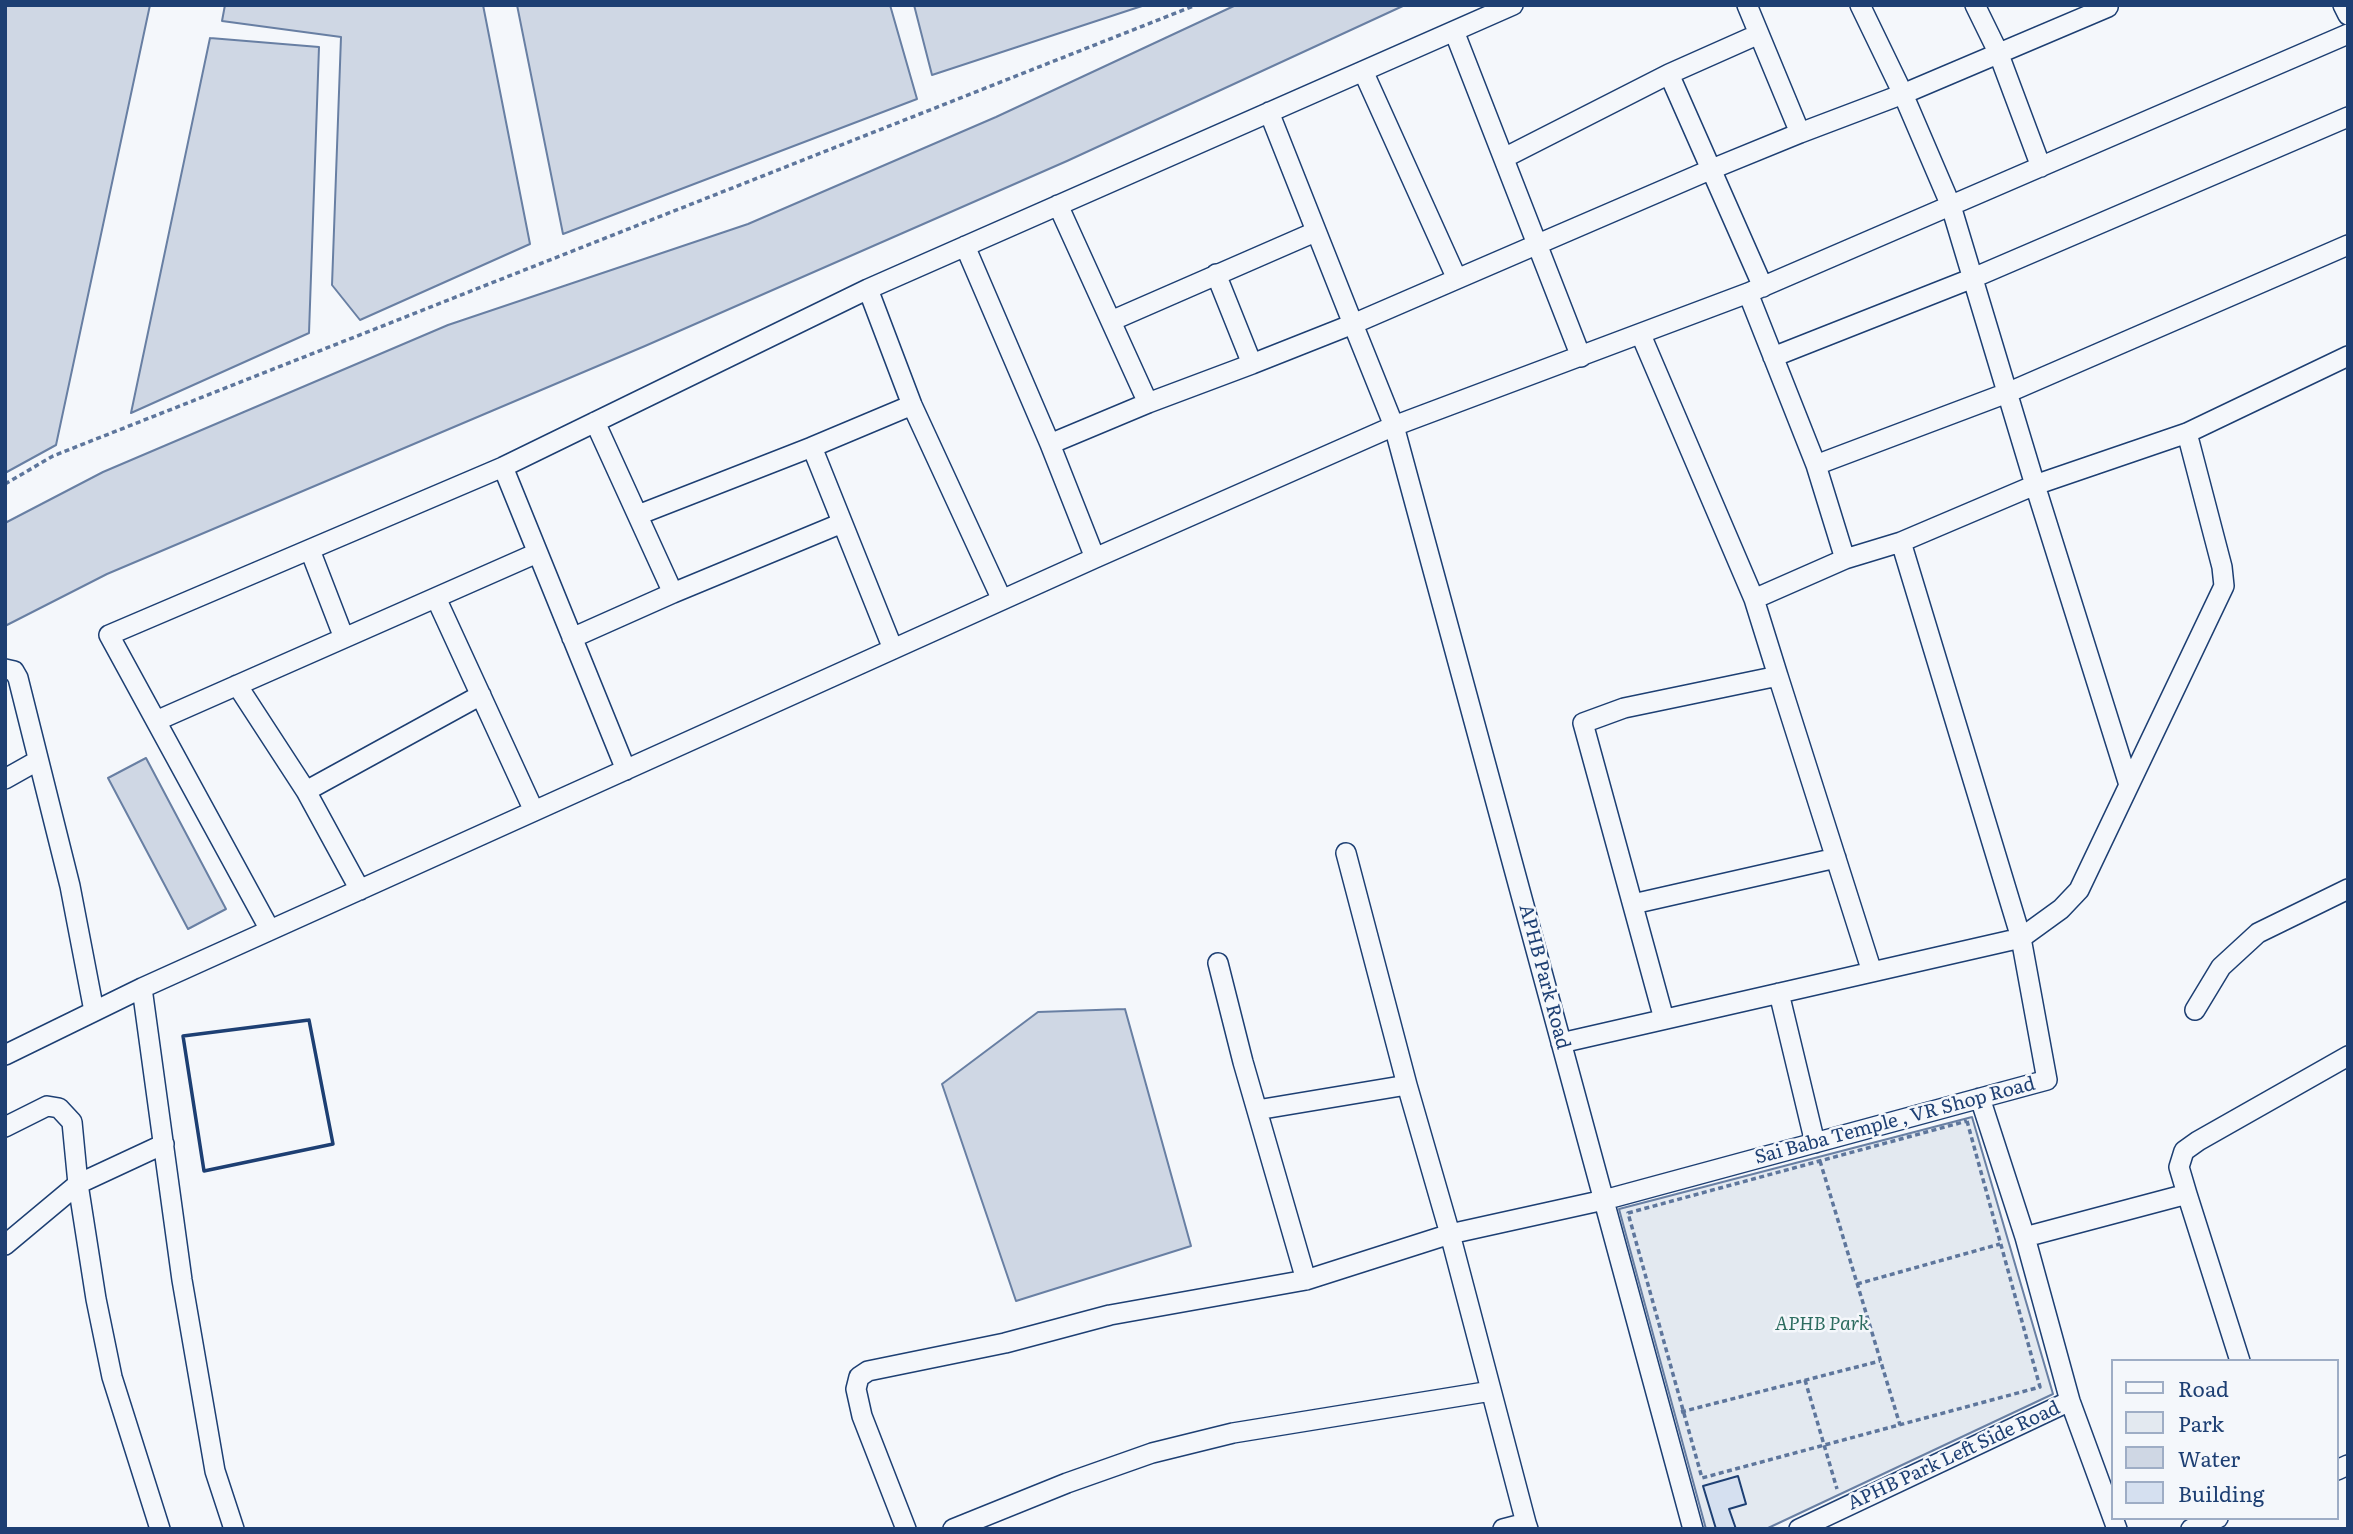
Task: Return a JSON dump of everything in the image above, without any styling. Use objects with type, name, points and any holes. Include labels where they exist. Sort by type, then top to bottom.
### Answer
[{"type":"street","points":[[270,930],[109,635],[503,467],[868,289],[1513,5]]},
{"type":"street","points":[[1747,5],[1800,133]]},
{"type":"street","points":[[1860,5],[1903,94],[1951,206],[2129,785]]},
{"type":"street","points":[[1975,5],[1998,52],[2041,167]]},
{"type":"street","points":[[2343,5],[2348,15]]},
{"type":"street","points":[[1050,444],[1353,324],[1712,169],[1903,94],[2109,6]]},
{"type":"street","points":[[1454,31],[1581,357]]},
{"type":"street","points":[[1504,158],[1669,74],[1759,34]]},
{"type":"street","points":[[5,1055],[130,993],[1394,426],[1755,290],[2348,34]]},
{"type":"street","points":[[1363,71],[1457,279]]},
{"type":"street","points":[[1669,74],[1712,169],[1755,290],[1773,357],[1816,465],[1845,559]]},
{"type":"street","name":"APHB Park Road","points":[[1269,112],[1394,426],[1693,1529]]},
{"type":"street","points":[[1773,357],[1973,278],[2348,117]]},
{"type":"street","points":[[1058,205],[1148,403]]},
{"type":"street","points":[[1111,321],[1315,232]]},
{"type":"street","points":[[1816,465],[2007,393],[2348,245]]},
{"type":"street","points":[[965,246],[1050,444],[1095,558]]},
{"type":"street","points":[[1216,274],[1252,364]]},
{"type":"street","points":[[868,289],[912,405],[1002,600]]},
{"type":"street","points":[[1641,335],[1754,599],[1872,972]]},
{"type":"street","points":[[1754,599],[1845,559],[1901,542],[2035,485],[2187,433],[2344,357]]},
{"type":"street","points":[[638,515],[912,405]]},
{"type":"street","points":[[595,422],[673,593]]},
{"type":"street","points":[[1561,1043],[2021,938],[2061,909],[2079,890],[2224,586],[2222,567],[2187,433]]},
{"type":"street","points":[[812,447],[893,649]]},
{"type":"street","points":[[503,467],[626,769]]},
{"type":"street","points":[[572,638],[842,523]]},
{"type":"street","points":[[1901,542],[2021,938]]},
{"type":"street","points":[[310,550],[344,638]]},
{"type":"street","points":[[156,721],[537,553]]},
{"type":"street","points":[[436,598],[534,811]]},
{"type":"street","points":[[5,669],[14,671],[18,677],[69,886],[94,1011]]},
{"type":"street","points":[[1664,1019],[1583,723],[1624,708],[1778,676]]},
{"type":"street","points":[[237,685],[306,791],[360,890]]},
{"type":"street","points":[[306,791],[481,695]]},
{"type":"street","points":[[5,779],[37,761]]},
{"type":"street","points":[[1346,853],[1527,1526],[1503,1529]]},
{"type":"street","points":[[1633,904],[1836,858]]},
{"type":"street","points":[[2195,1010],[2221,967],[2258,933],[2348,889]]},
{"type":"street","name":"Sai Baba Temple , VR Shop Road","points":[[904,1528],[862,1416],[856,1388],[859,1377],[867,1371],[1005,1343],[1110,1315],[1306,1280],[1450,1234],[1817,1152],[1980,1098],[2047,1080],[2021,938]]},
{"type":"street","points":[[1218,963],[1306,1280]]},
{"type":"street","points":[[130,993],[164,1144],[182,1280],[215,1471],[234,1529]]},
{"type":"street","points":[[1779,993],[1817,1152]]},
{"type":"street","points":[[2239,1359],[2179,1167],[2184,1152],[2198,1141],[2348,1056]]},
{"type":"street","points":[[1257,1110],[1407,1085]]},
{"type":"street","points":[[1980,1098],[2025,1237],[2070,1401],[2112,1515]]},
{"type":"street","points":[[5,1127],[47,1106],[59,1108],[72,1122],[78,1184],[96,1299],[112,1377],[160,1529]]},
{"type":"street","points":[[5,1245],[78,1184],[164,1144]]},
{"type":"street","points":[[2025,1237],[2187,1194]]},
{"type":"street","points":[[953,1529],[1067,1483],[1152,1453],[1233,1433],[1491,1391]]},
{"type":"street","name":"APHB Park Left Side Road","points":[[1799,1529],[2070,1401]]},
{"type":"street","points":[[2191,1529],[2213,1520]]},
{"type":"path","points":[[5,484],[53,456],[1196,5]]},
{"type":"path","points":[[1967,1121],[2001,1244],[2040,1387],[1702,1478],[1628,1213],[1817,1152],[1967,1121]]},
{"type":"path","points":[[1817,1152],[1900,1424]]},
{"type":"path","points":[[1857,1284],[2001,1244]]},
{"type":"path","points":[[1662,1417],[1880,1361]]},
{"type":"path","points":[[1805,1380],[1843,1508]]},
{"type":"green space","name":"APHB Park","points":[[1972,1117],[2053,1394],[1766,1529],[1706,1529],[1619,1209]]},
{"type":"water","points":[[5,5],[150,5],[56,445],[5,473]]},
{"type":"water","points":[[225,5],[483,5],[530,244],[360,320],[332,285],[341,37],[222,21]]},
{"type":"water","points":[[517,5],[890,5],[917,99],[563,234]]},
{"type":"water","points":[[914,5],[1145,5],[932,75]]},
{"type":"water","points":[[1236,5],[1405,5],[1067,161],[645,346],[107,574],[5,626],[5,523],[103,472],[448,325],[748,224],[996,117]]},
{"type":"water","points":[[210,38],[319,47],[309,333],[131,413]]},
{"type":"water","points":[[146,758],[226,909],[188,929],[108,778]]},
{"type":"water","points":[[1125,1009],[1191,1246],[1016,1301],[942,1084],[1038,1012]]},
{"type":"building","points":[[1738,1476],[1746,1504],[1729,1509],[1736,1529],[1716,1529],[1703,1486]]},
{"type":"wall","points":[[309,1020],[333,1144],[204,1171],[183,1036],[309,1020]]}]
